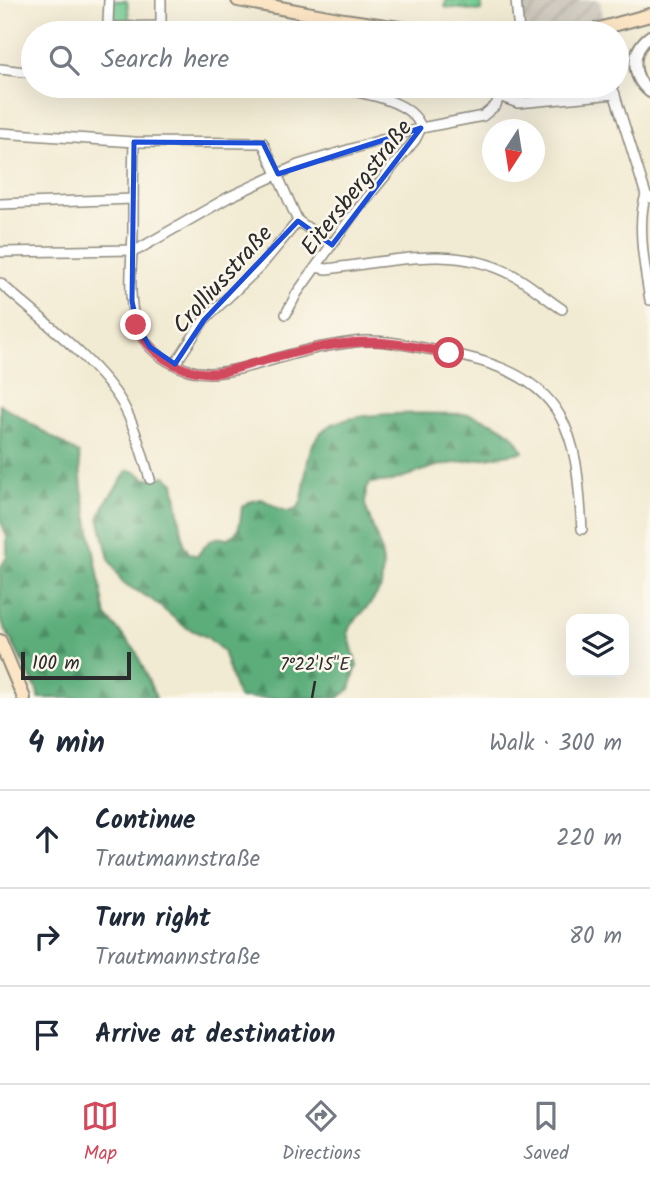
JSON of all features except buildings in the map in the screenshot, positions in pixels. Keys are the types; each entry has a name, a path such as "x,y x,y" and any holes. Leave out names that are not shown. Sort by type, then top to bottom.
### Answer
{"main road":[{"path":"237,0 298,6 374,21"},
{"path":"629,21 650,15"},
{"path":"0,641 24,698"}],"street":[{"path":"108,21 109,0"},
{"path":"161,0 161,21"},
{"path":"516,0 518,21"},
{"path":"650,36 640,46 635,64 639,80 650,92"},
{"path":"0,69 21,72"},
{"path":"0,252 132,251 142,248 211,206 278,174 321,157 421,128 420,122 410,112 380,98"},
{"name":"Eitersbergstraße","path":"286,314 367,196 415,140 421,128 483,116 492,109 498,98"},
{"path":"504,98 518,103 555,98"},
{"path":"617,98 648,196 642,212 650,300"},
{"path":"0,133 134,142 263,143 298,221 332,245"},
{"path":"134,142 132,301 136,325 150,347 175,365 197,372 217,372 318,348 366,341 404,344 492,364 540,390 566,425 574,459 582,530"},
{"path":"0,204 133,199"},
{"name":"Crolliusstraße","path":"175,365 204,320 260,267 298,221"},
{"path":"316,267 326,269 428,256 459,258 490,265 516,276 562,309"},
{"path":"0,283 81,357 116,394 129,417 149,479"}],"highlighted area":[{"path":"421,128 332,245 298,221 204,320 175,364 150,347 137,325 132,301 134,142 263,143 278,174"}],"shaded area":[{"path":"519,0 600,0 603,20 600,21 522,21"}],"green space":[{"path":"446,0 481,0 482,11 445,7"},
{"path":"113,1 127,1 130,21 113,21"},
{"path":"0,404 79,454 82,488 106,616 136,651 156,698 39,698 0,619 0,568 7,557 7,537 0,519"},
{"path":"383,414 469,414 508,431 523,452 437,466 392,481 370,483 366,489 365,505 380,547 383,563 381,588 350,626 348,633 357,666 350,689 338,698 238,698 223,651 207,637 185,627 151,599 123,583 109,559 99,517 128,470 137,472 145,479 166,476 174,483 184,545 189,553 197,556 213,539 226,539 235,534 239,527 242,507 249,502 261,499 286,511 298,508 313,444 322,432 335,423"}],"route":[{"path":"136,325 150,347 160,356 186,369 208,373 318,348 366,341 404,344 449,353"}]}
